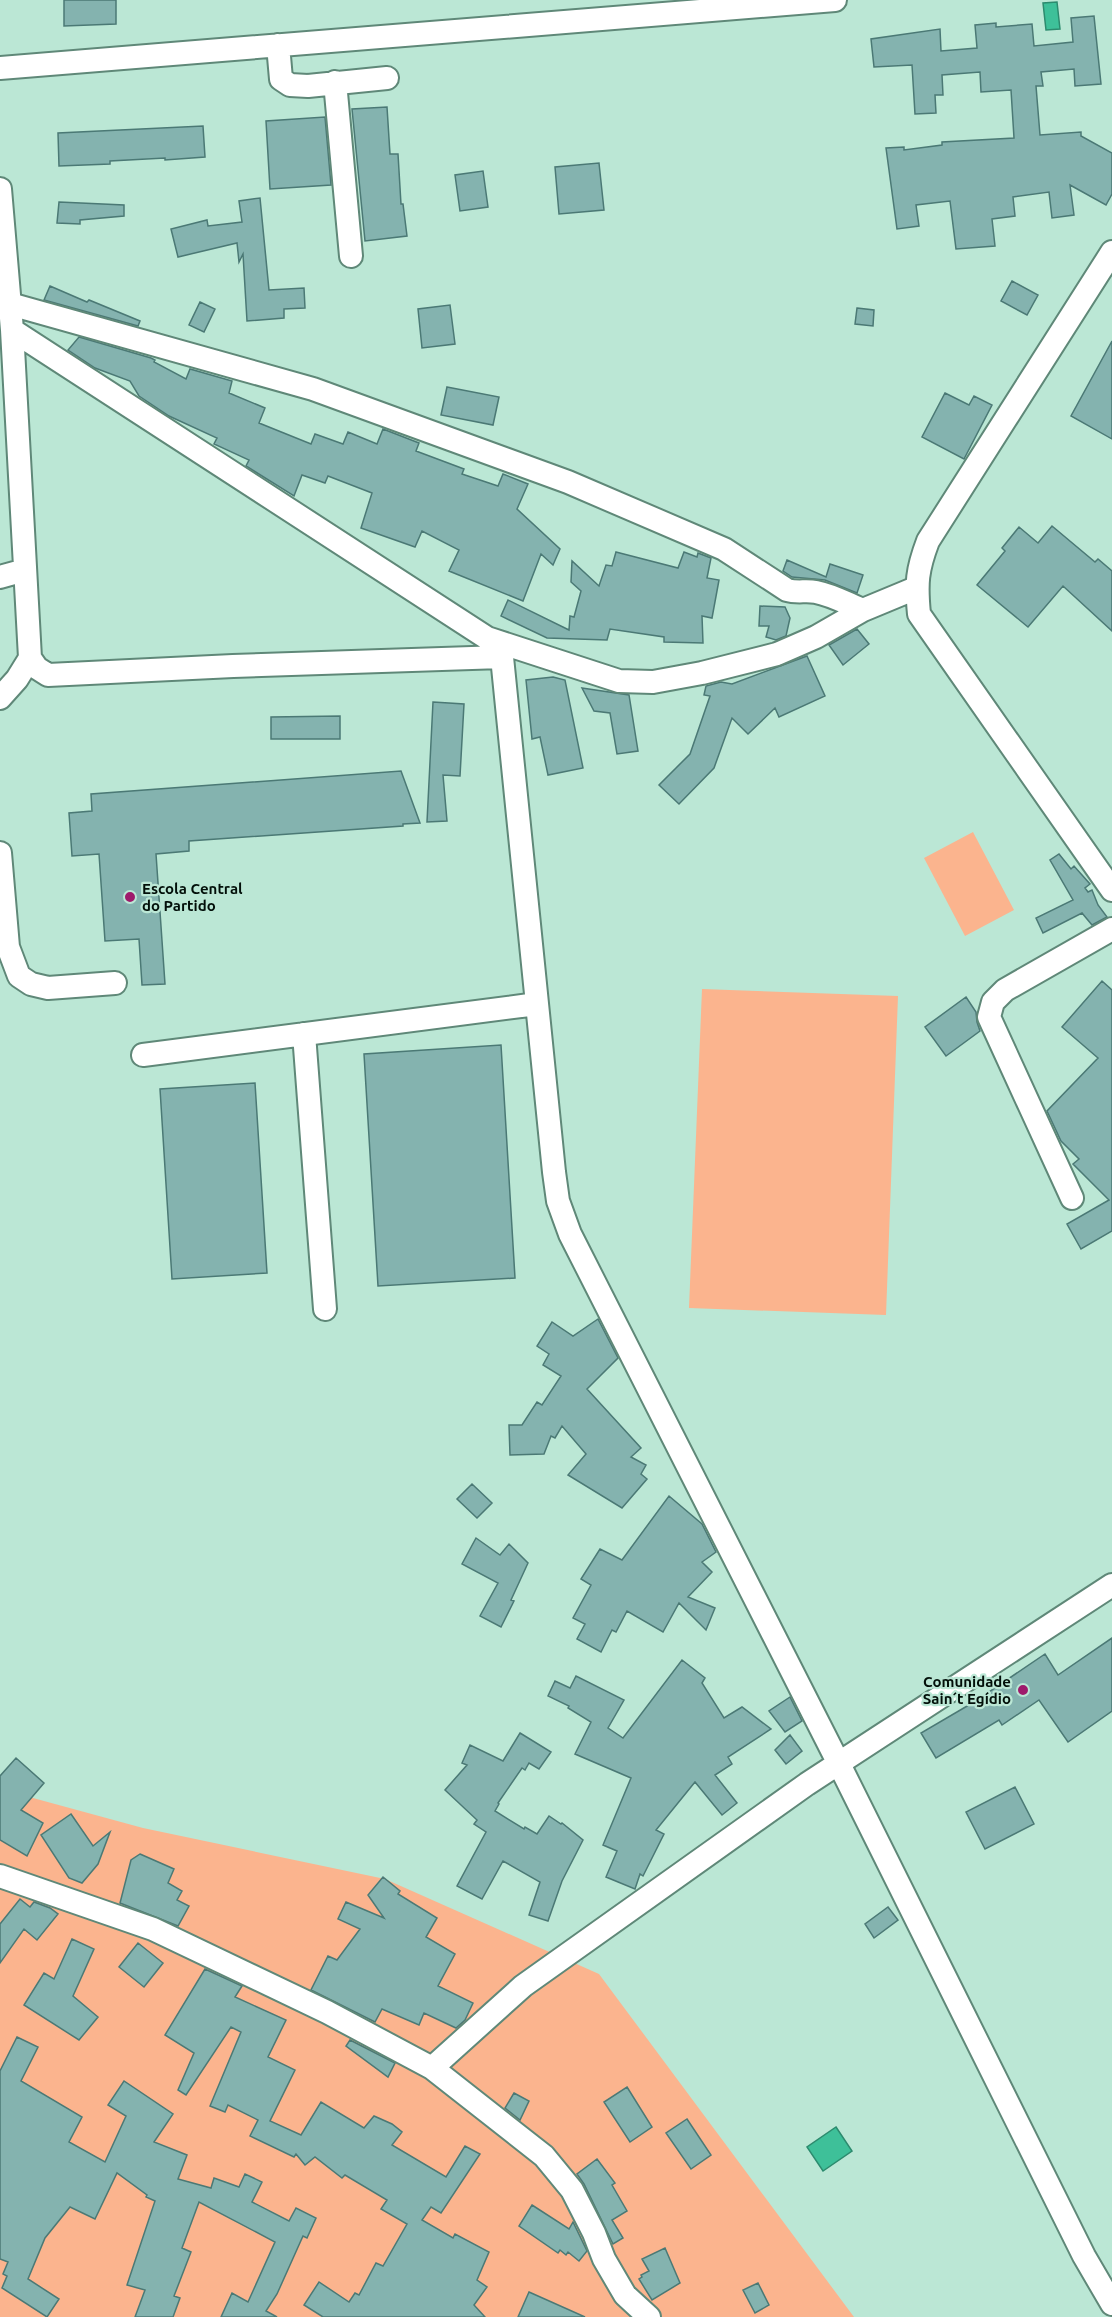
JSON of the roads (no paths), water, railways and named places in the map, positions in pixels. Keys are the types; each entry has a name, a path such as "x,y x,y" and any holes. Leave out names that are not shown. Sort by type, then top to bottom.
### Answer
{"street":[{"path":"0,68 835,0"},
{"path":"278,45 281,79 290,85 308,86 387,78"},
{"path":"335,82 351,256"},
{"path":"0,189 12,330 30,658 37,668 48,675 502,657"},
{"path":"1112,252 928,541 918,565 916,588 919,614 1112,890"},
{"path":"10,304 246,369 324,393 568,482 672,526 724,549 787,590 821,593 863,610"},
{"path":"12,330 486,638 619,681 653,682 702,673 777,654 816,637 863,610 916,588"},
{"path":"0,577 25,570"},
{"path":"486,638 502,657 558,1201 570,1234 1073,2236 1112,2304"},
{"path":"0,698 17,679 30,658"},
{"path":"0,853 4,950 19,976 31,984 48,988 115,983"},
{"path":"1072,1198 989,1017 993,1002 1005,990 1112,929"},
{"path":"143,1054 537,1004"},
{"path":"304,1034 325,1309"},
{"path":"432,2068 523,1986 788,1797 1112,1586"},
{"path":"0,1876 153,1929 327,2012 432,2068 544,2156 572,2190 594,2233 604,2259 625,2295 649,2317"}],"place":[{"name":"Escola Central do Partido","path":"130,897"},
{"name":"Comunidade Sain´t Egídio","path":"1023,1690"}]}
